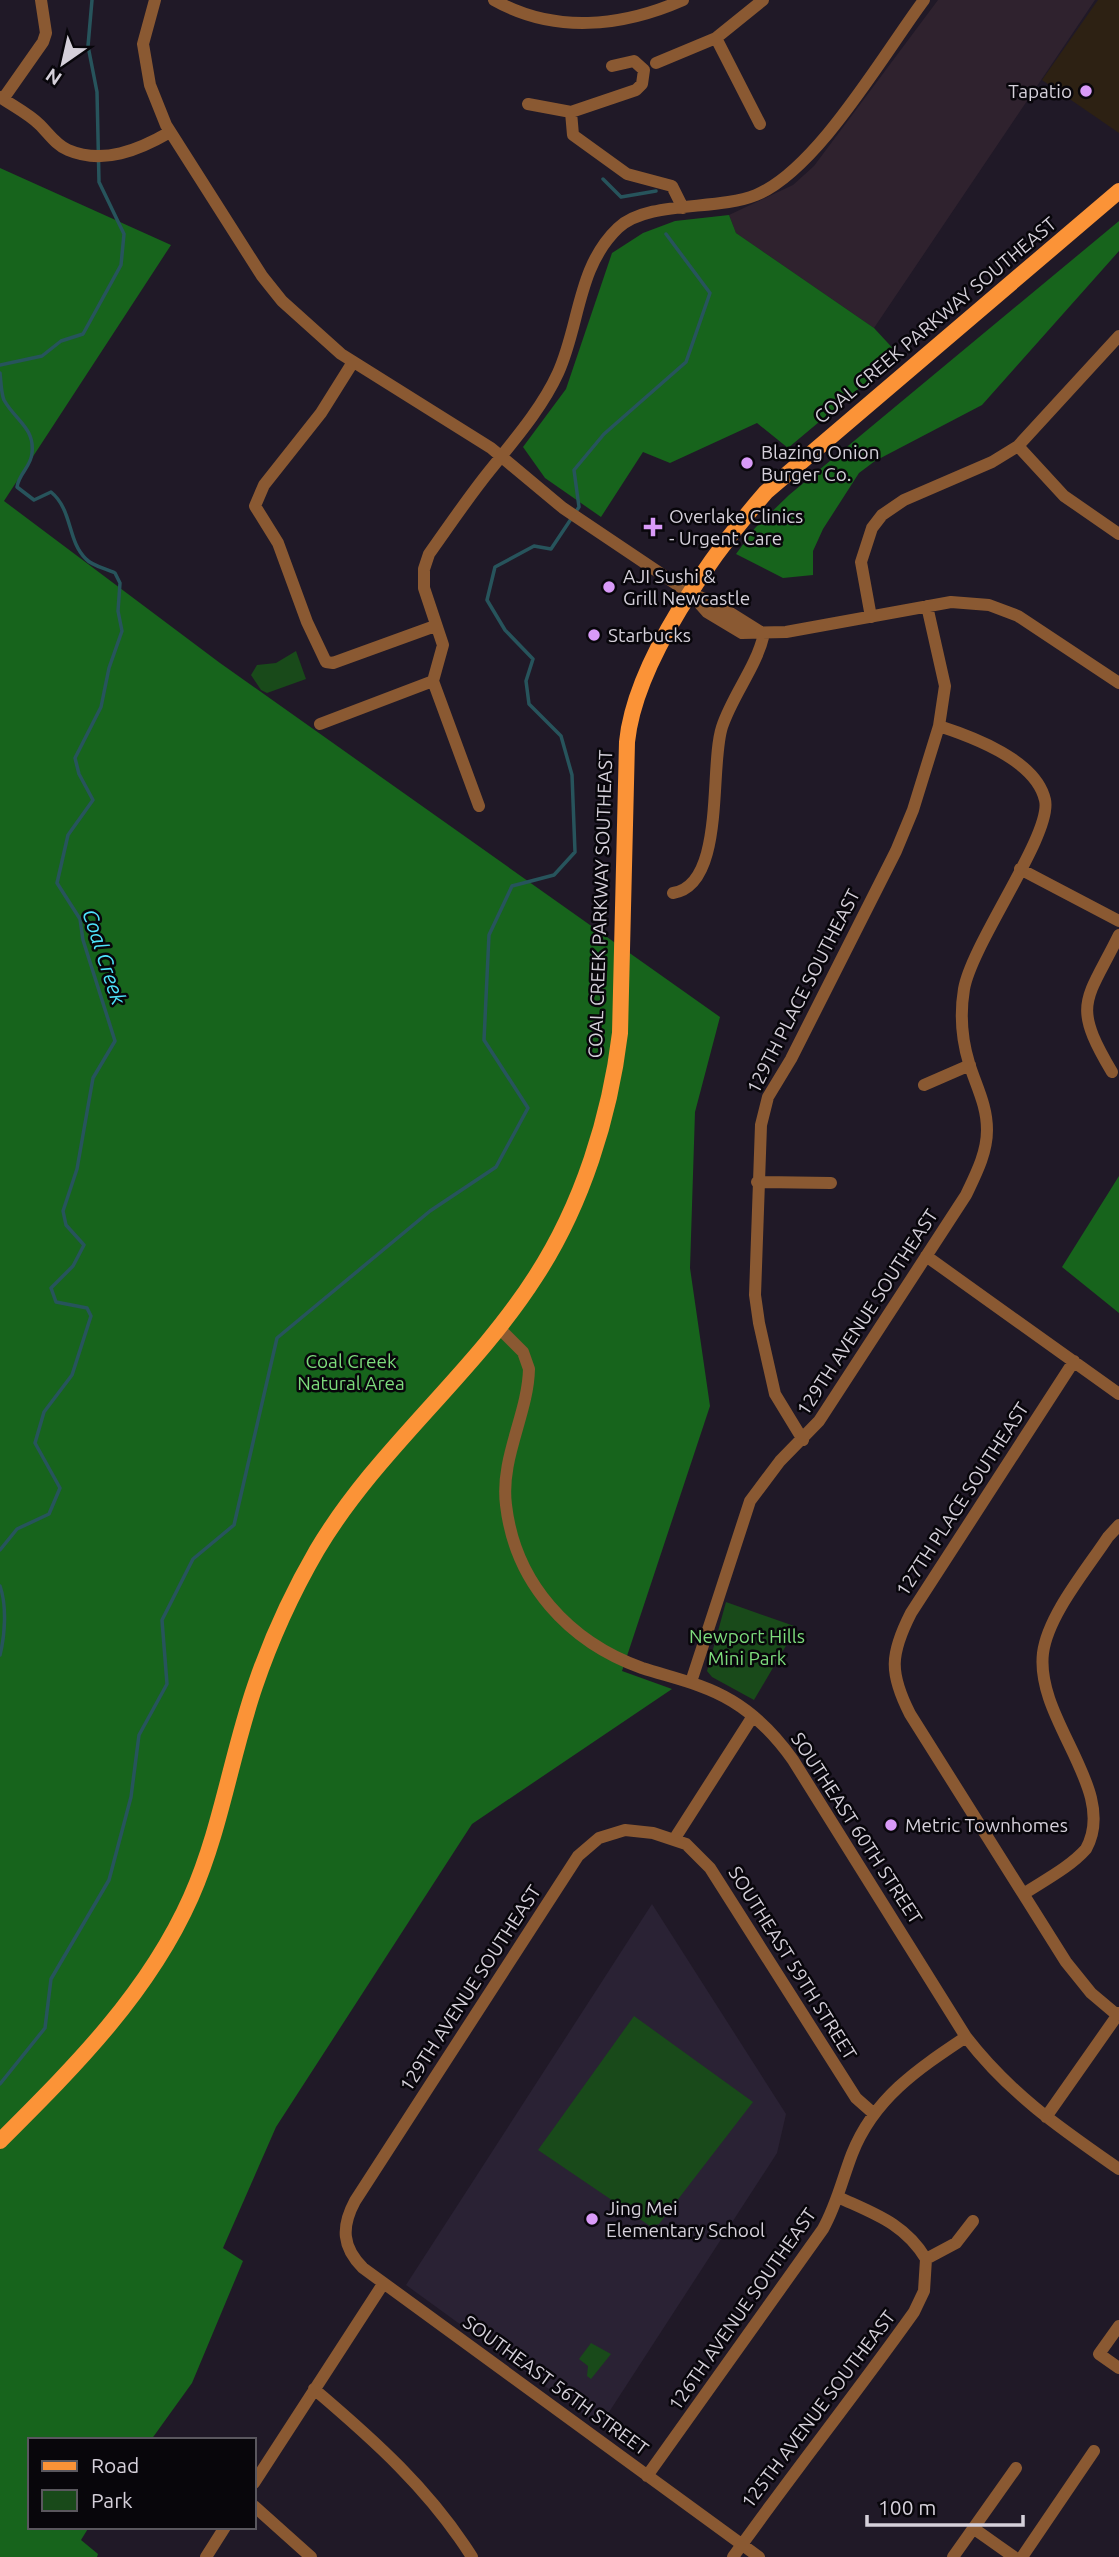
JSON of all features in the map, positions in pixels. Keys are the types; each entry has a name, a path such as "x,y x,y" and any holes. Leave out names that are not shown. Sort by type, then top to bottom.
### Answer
{"main road":[{"name":"COAL CREEK PARKWAY SOUTHEAST","path":"0,2141 96,2043 147,1975 191,1898 222,1810 255,1686 300,1580 324,1539 368,1478 498,1327 549,1254 583,1180 605,1113 620,1032 629,726 650,663 691,594 741,520 766,492 1119,191"}],"street":[{"path":"41,0 46,33 43,42 2,98 39,124 66,150 120,155 139,149 170,132"},
{"path":"155,0 143,44 150,85 170,132 275,293 307,327 353,362 501,456 563,508 710,607 742,633 764,634 968,601 1007,611 1119,683"},
{"path":"494,0 550,21 579,24 618,21 647,15 683,0"},
{"path":"656,63 716,38 763,0"},
{"path":"479,806 433,681 443,645 424,588 424,569 429,555 540,405 559,372 594,258 619,228 639,215 739,200 772,187 794,172 826,135 924,0"},
{"path":"716,38 760,124"},
{"path":"528,104 571,112 636,90 642,84 644,70 634,61 612,66"},
{"path":"571,112 573,135 627,174 672,186 683,208"},
{"path":"871,617 861,562 872,528 882,515 892,506 992,462 1018,446 1116,346"},
{"path":"353,362 321,413 264,485 255,506 278,543 311,634 326,662 333,663 435,626"},
{"path":"1018,446 1065,496 1119,534"},
{"name":"129TH PLACE SOUTHEAST","path":"803,1440 775,1394 755,1295 761,1125 768,1097 791,1059 904,835 939,726 944,672 928,606"},
{"path":"673,893 681,892 695,880 710,845 715,757 721,730 734,698 754,667 764,634"},
{"path":"320,724 433,681"},
{"name":"129TH AVENUE SOUTHEAST","path":"691,1682 750,1502 780,1461 819,1421 966,1195 986,1144 983,1097 970,1065 962,1024 964,988 974,959 1043,822 1046,802 1028,773 998,750 939,726"},
{"path":"1020,869 1119,921"},
{"path":"1112,1072 1094,1041 1086,1018 1087,1001 1119,935"},
{"path":"924,1084 970,1065"},
{"path":"758,1182 831,1183"},
{"path":"926,1256 1119,1394"},
{"name":"SOUTHEAST 60TH STREET","path":"498,1327 523,1352 529,1368 505,1486 509,1522 531,1583 552,1611 589,1642 624,1661 691,1682 732,1701 754,1716 793,1760 966,2037 1004,2082 1046,2118 1119,2169"},
{"name":"127TH PLACE SOUTHEAST","path":"1025,1893 910,1714 901,1697 893,1662 900,1636 911,1614 1074,1361"},
{"path":"1046,2118 1118,2014 1078,1979 1025,1893 1088,1848 1099,1817 1099,1786 1050,1700 1043,1667 1044,1651 1053,1623 1119,1525"},
{"path":"675,1838 754,1716"},
{"name":"129TH AVENUE SOUTHEAST","path":"344,2234 355,2201 578,1856 599,1838 625,1830 675,1838"},
{"name":"SOUTHEAST 59TH STREET","path":"675,1838 710,1868 856,2098 873,2113"},
{"name":"126TH AVENUE SOUTHEAST","path":"647,2476 823,2229 840,2198 852,2154 873,2113 905,2079 966,2037"},
{"path":"840,2198 896,2224 917,2245 926,2259 956,2243 973,2221"},
{"name":"SOUTHEAST 56TH STREET","path":"344,2234 345,2243 356,2260 383,2284 759,2557"},
{"name":"125TH AVENUE SOUTHEAST","path":"733,2557 796,2469 829,2431 914,2312 924,2291 926,2259"},
{"path":"256,2480 383,2284"},
{"path":"1119,2326 1099,2354 1119,2368"},
{"path":"314,2389 404,2469 447,2520 472,2557"},
{"path":"1021,2557 1094,2451"},
{"path":"953,2557 1016,2468"},
{"path":"256,2508 311,2557"},
{"path":"973,2528 1014,2557"},
{"path":"206,2557 225,2529"}],"shaded area":[{"path":"938,0 1095,0 874,328 736,233 729,215 793,185 814,166"},
{"path":"1098,0 1119,0 1119,133 1042,80"},
{"name":"Jing Mei Elementary School","path":"652,1904 786,2114 777,2153 600,2426 406,2285"}],"green space":[{"name":"Coal Creek Natural Area","path":"0,168 171,245 4,501 220,663 720,1017 695,1112 690,1268 710,1406 622,1671 672,1689 472,1824 276,2127 223,2248 243,2261 192,2383 152,2438 28,2438 28,2529 88,2529 81,2540 98,2554 97,2557 0,2557"},
{"path":"729,215 736,233 874,328 899,355 788,448 757,423 670,463 643,452 601,517 545,478 523,447 566,389 612,253 643,233 675,221"},
{"path":"1119,221 1119,251 982,405 875,461 859,473 823,529 813,551 813,575 783,578 736,554 755,528 789,495"},
{"path":"296,651 306,679 267,693 261,690 251,675 257,665 276,663"},
{"path":"1119,1176 1119,1313 1062,1267"},
{"name":"Newport Hills Mini Park","path":"726,1602 797,1627 754,1700 712,1677 707,1671"},
{"path":"634,2016 753,2102 659,2224 650,2226 538,2150"},
{"path":"591,2343 611,2354 591,2379 587,2376 588,2366 579,2359"}],"waterway":[{"path":"0,365 42,356 61,341 83,334 121,265 124,234 99,182 97,92 88,46 92,0"},
{"path":"603,179 621,197 656,191"},
{"path":"0,2084 45,2028 51,1979 109,1880 131,1797 139,1735 167,1684 162,1620 193,1559 234,1525 277,1338 430,1211 496,1167 528,1108 484,1040 489,935 512,886 554,875 575,852 572,775 561,736 529,704 526,681 533,659 505,630 487,600 495,567 534,546 551,549 579,507 574,470 604,434 686,362 710,293 666,234"},
{"name":"Coal Creek","path":"0,373 4,400 27,431 32,444 31,458 17,487 34,500 51,492 67,516 80,552 92,564 115,573 120,583 118,611 122,631 109,668 101,707 75,758 79,774 93,800 68,835 57,883 80,919 83,940 115,1041 93,1078 77,1169 63,1211 66,1225 84,1245 73,1266 51,1288 56,1302 87,1308 91,1316 72,1375 44,1412 35,1443 60,1488 49,1514 17,1529 0,1550"},
{"name":"Coal Creek","path":"0,1586 4,1602 0,1655"}],"place":[{"name":"Tapatio","path":"1086,91"},
{"name":"Blazing Onion Burger Co.","path":"747,463"},
{"name":"Overlake Clinics - Urgent Care","path":"653,527"},
{"name":"AJI Sushi & Grill Newcastle","path":"609,587"},
{"name":"Starbucks","path":"594,635"},
{"name":"Metric Townhomes","path":"891,1825"},
{"name":"Jing Mei Elementary School","path":"592,2219"}]}
